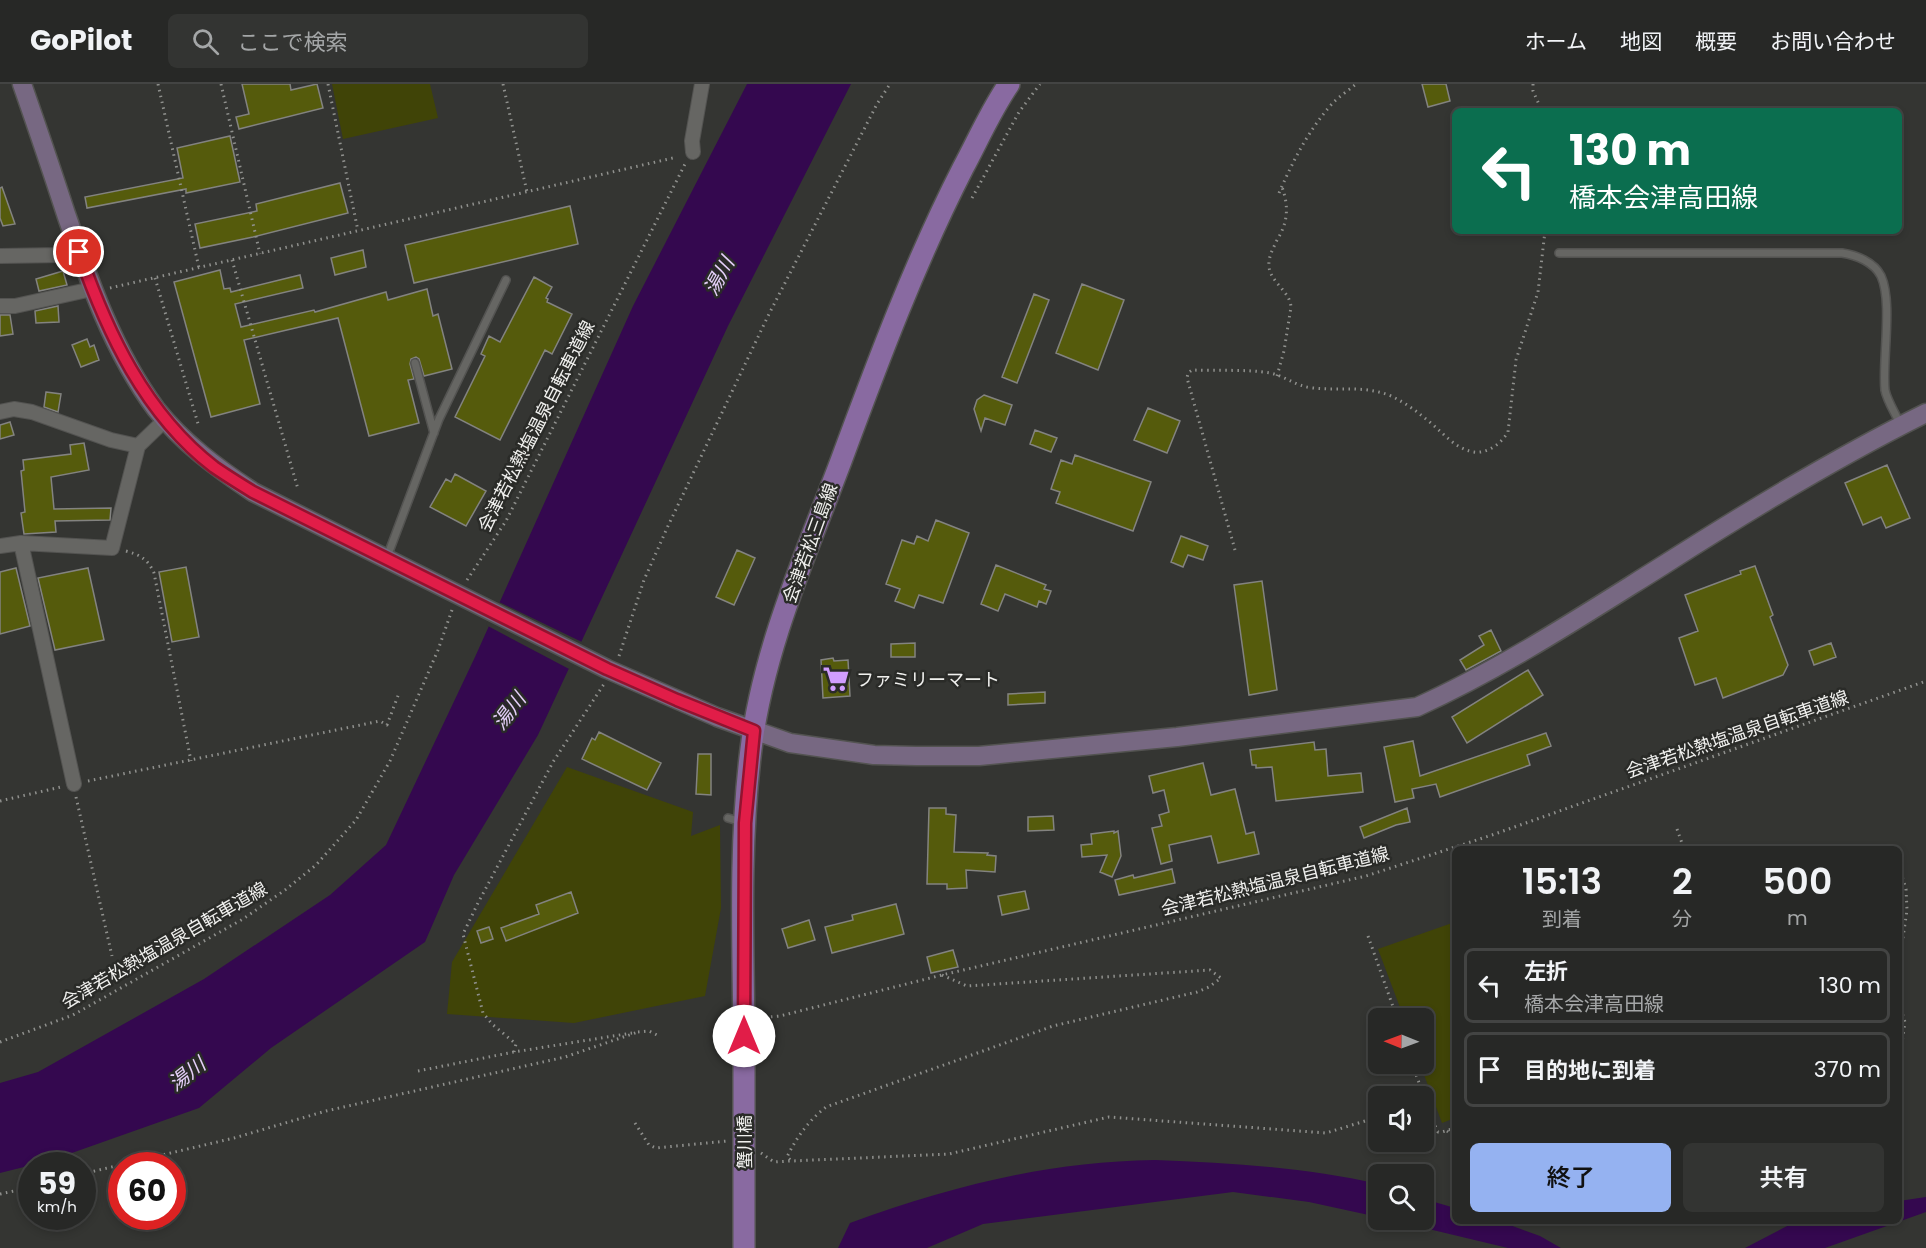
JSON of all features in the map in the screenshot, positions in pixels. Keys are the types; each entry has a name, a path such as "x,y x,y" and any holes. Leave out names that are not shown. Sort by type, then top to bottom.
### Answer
{"main road":[{"name":"会津若松三島線","path":"749,1027 736,820 765,678 781,623 887,335 944,205 1009,84"},
{"name":"蟹川橋","path":"744,1248 749,1027"}],"street":[{"path":"22,84 93,290 122,352 136,379 166,419 181,437 214,466 253,492 610,670 677,700 790,743 844,751 916,756 978,756 1177,738 1417,707 1452,691 1578,619 1780,492 1926,413"},
{"path":"693,152 692,141 702,84"},
{"path":"0,256 62,255 79,252"},
{"path":"0,306 15,306 93,290"},
{"path":"0,412 14,409 32,412 111,440 138,446"},
{"path":"0,546 21,543 112,548 138,446 166,419"},
{"path":"21,543 74,784"}],"lane":[{"path":"1558,253 1842,253 1862,259 1873,266 1881,276 1886,303 1885,393 1901,426"},
{"path":"386,560 434,433 506,280"},
{"path":"415,363 434,433"}],"path":[{"path":"158,84 199,268"},
{"path":"221,84 260,254"},
{"path":"328,84 358,231"},
{"path":"503,84 527,192"},
{"path":"514,1052 516,1044 492,1024 483,1013 463,934 553,762 610,670 644,580 692,475 768,316 890,84"},
{"path":"972,198 1019,112 1040,84"},
{"path":"1279,193 1309,134 1332,103 1356,84"},
{"path":"1533,84 1533,91 1541,108"},
{"name":"会津若松熱塩温泉自転車道線","path":"0,1042 73,1015 243,919 316,865 356,820 390,761 461,596 506,521 673,186 693,152"},
{"path":"93,290 199,268 673,158"},
{"path":"1277,376 1284,351 1291,307 1291,301 1272,277 1269,266 1270,254 1286,219 1288,202 1282,187"},
{"path":"1235,550 1187,378 1188,373 1192,370 1272,373 1299,386 1362,388 1378,391 1411,407 1457,446 1478,452 1497,445 1508,432 1516,360 1538,292 1545,234"},
{"path":"232,260 298,489"},
{"path":"155,278 199,427"},
{"path":"112,548 140,554 150,564 191,761"},
{"name":"会津若松熱塩温泉自転車道線","path":"1458,846 1926,681"},
{"path":"0,801 380,721 387,724 399,693"},
{"path":"74,784 112,956"},
{"path":"1677,829 1683,846"},
{"name":"会津若松熱塩温泉自転車道線","path":"749,1027 780,1016 942,975 1366,876 1452,848"},
{"path":"1902,875 1906,888 1907,910 1902,944"},
{"path":"1368,936 1393,1008"},
{"path":"792,1161 787,1156 795,1141 826,1107 1053,1026 1197,992 1221,978 1210,970 967,986 942,975"},
{"path":"1902,1012 1905,1022 1902,1042"},
{"path":"418,1071 514,1052 638,1032 649,1031 657,1035"},
{"path":"96,1171 234,1138 326,1111 565,1057 638,1032"},
{"path":"757,1148 762,1155 774,1162 949,1154 1109,1117 1326,1133 1368,1120"},
{"path":"635,1123 649,1145 656,1148 733,1141"},
{"path":"1434,1123 1438,1132 1452,1129"},
{"path":"1447,1131 1452,1135"},
{"path":"0,1194 18,1190"}],"shaded area":[{"path":"332,84 430,84 438,118 343,139"},
{"path":"567,767 693,812 691,836 720,825 721,908 705,996 574,1023 447,1014 452,962"},
{"path":"1452,923 1452,1119 1442,1123 1434,1102 1434,1086 1428,1086 1424,1074 1434,1074 1434,1008 1400,1008 1378,949"}],"water":[{"name":"湯川","path":"747,84 851,84 728,326 538,735 454,875 425,942 271,1048 199,1108 75,1152 18,1152 18,1168 0,1173 0,1083 38,1072 204,979 330,895 386,845 475,657 633,306"},
{"path":"1155,1160 1239,1164 1351,1178 1368,1182 1368,1215 1309,1202 1233,1192 983,1224 927,1248 838,1248 850,1223 926,1198 1000,1178 1075,1165"},
{"path":"1926,1197 1926,1212 1902,1221 1902,1201"},
{"path":"1434,1202 1452,1207 1452,1224 1507,1224 1540,1236 1561,1248 1508,1248 1433,1230"},
{"path":"1791,1224 1892,1224 1825,1248 1745,1248"}],"pier":[{"path":"497,601 584,643 571,670 486,625"}],"building":[{"path":"242,84 290,84 291,90 317,84 323,108 239,129 236,117 249,114"},
{"path":"1422,84 1446,84 1450,101 1428,107"},
{"path":"230,136 240,182 186,193 186,189 87,208 85,197 183,178 177,148"},
{"path":"340,183 348,213 200,248 195,224 257,211 256,204"},
{"path":"2,187 15,224 3,226 0,218 0,188"},
{"path":"570,206 578,244 414,283 405,245"},
{"path":"363,250 366,267 335,275 331,258"},
{"path":"220,270 224,289 230,288 231,292 300,275 303,288 235,304 241,327 314,310 315,312 386,292 388,300 427,289 433,316 438,314 452,369 424,376 419,359 416,357 411,359 414,379 408,380 419,423 369,436 338,318 244,340 260,404 211,417 174,282"},
{"path":"63,271 67,285 39,291 36,279"},
{"path":"534,277 552,287 546,298 547,302 572,314 552,354 545,350 500,440 455,417 485,356 481,354 489,336 500,342"},
{"path":"1082,284 1124,300 1098,370 1056,353"},
{"path":"1034,294 1049,300 1017,383 1002,377"},
{"path":"58,306 59,322 36,323 35,311"},
{"path":"0,315 10,315 13,334 0,336"},
{"path":"87,339 90,347 94,345 99,360 81,367 72,345"},
{"path":"46,392 61,394 58,412 44,407"},
{"path":"984,395 1012,405 1005,425 985,418 981,431 974,409 977,400"},
{"path":"1148,408 1180,421 1167,453 1134,440"},
{"path":"10,422 14,435 0,439 0,425"},
{"path":"1035,430 1057,438 1051,452 1030,444"},
{"path":"84,443 89,470 51,477 54,509 111,508 110,520 55,521 56,532 24,534 21,513 25,512 21,471 24,470 23,460 71,454 70,445"},
{"path":"1075,455 1151,482 1133,531 1056,503 1060,492 1051,489 1061,460 1072,464"},
{"path":"1887,465 1910,518 1886,528 1881,517 1863,525 1845,483"},
{"path":"455,474 486,491 466,526 430,507 446,479 451,482"},
{"path":"936,520 969,533 943,603 919,595 914,608 895,601 900,589 886,584 902,540 914,544 917,536 928,541"},
{"path":"1181,536 1208,546 1203,560 1188,555 1183,567 1171,562"},
{"path":"737,550 755,558 734,605 716,597"},
{"path":"996,565 1046,585 1044,589 1051,591 1046,604 1039,601 1037,607 1005,594 998,611 981,604"},
{"path":"1755,566 1773,615 1770,617 1788,665 1783,675 1723,698 1716,678 1695,685 1679,638 1698,631 1685,595 1741,574 1740,571"},
{"path":"186,567 199,637 172,642 159,572"},
{"path":"16,568 30,626 0,634 0,572"},
{"path":"88,568 104,640 55,650 38,578"},
{"path":"1262,581 1277,690 1249,695 1234,585"},
{"path":"1491,630 1501,651 1466,670 1460,660 1484,645 1479,636"},
{"path":"915,643 915,657 891,657 891,644"},
{"path":"1831,643 1836,657 1814,665 1809,651"},
{"name":"ファミリーマート","path":"833,658 834,661 848,660 850,696 823,698 821,660"},
{"path":"1528,670 1543,695 1467,743 1452,717"},
{"path":"1045,692 1045,703 1008,705 1008,694"},
{"path":"599,732 661,763 647,790 582,759 592,738 595,740"},
{"path":"1546,733 1551,746 1527,755 1530,765 1440,797 1436,784 1412,789 1414,798 1395,802 1384,747 1413,741 1420,776"},
{"path":"1314,742 1315,750 1326,749 1328,776 1361,773 1363,792 1276,801 1272,767 1256,768 1256,765 1252,765 1250,750"},
{"path":"698,754 711,754 711,795 696,794"},
{"path":"1203,763 1211,795 1235,789 1246,834 1254,832 1259,854 1218,863 1211,836 1169,845 1172,861 1161,864 1152,828 1162,826 1159,815 1169,812 1164,790 1153,793 1149,776"},
{"path":"929,808 946,808 946,814 956,815 954,852 988,853 987,855 996,856 995,872 966,870 967,888 947,889 947,884 927,884"},
{"path":"1407,808 1410,822 1364,838 1360,827"},
{"path":"1053,816 1054,830 1028,831 1028,817"},
{"path":"1114,831 1114,833 1118,831 1121,856 1112,877 1100,872 1107,855 1082,857 1081,845 1092,844 1091,834"},
{"path":"1172,869 1175,883 1119,895 1115,880"},
{"path":"1025,891 1029,909 1002,915 998,896"},
{"path":"571,892 578,913 506,941 501,928 539,914 536,905"},
{"path":"896,904 904,934 832,953 825,927 853,920 852,915"},
{"path":"809,920 815,940 788,948 782,929"},
{"path":"489,927 493,939 481,943 477,931"},
{"path":"953,950 958,967 931,973 927,957"}],"place":[{"name":"ファミリーマート","path":"836,679"}],"route":[{"path":"79,252 105,319 141,387 157,410 181,437 214,466 253,492 607,669 754,731 746,793 745,823 744,1036"}]}
